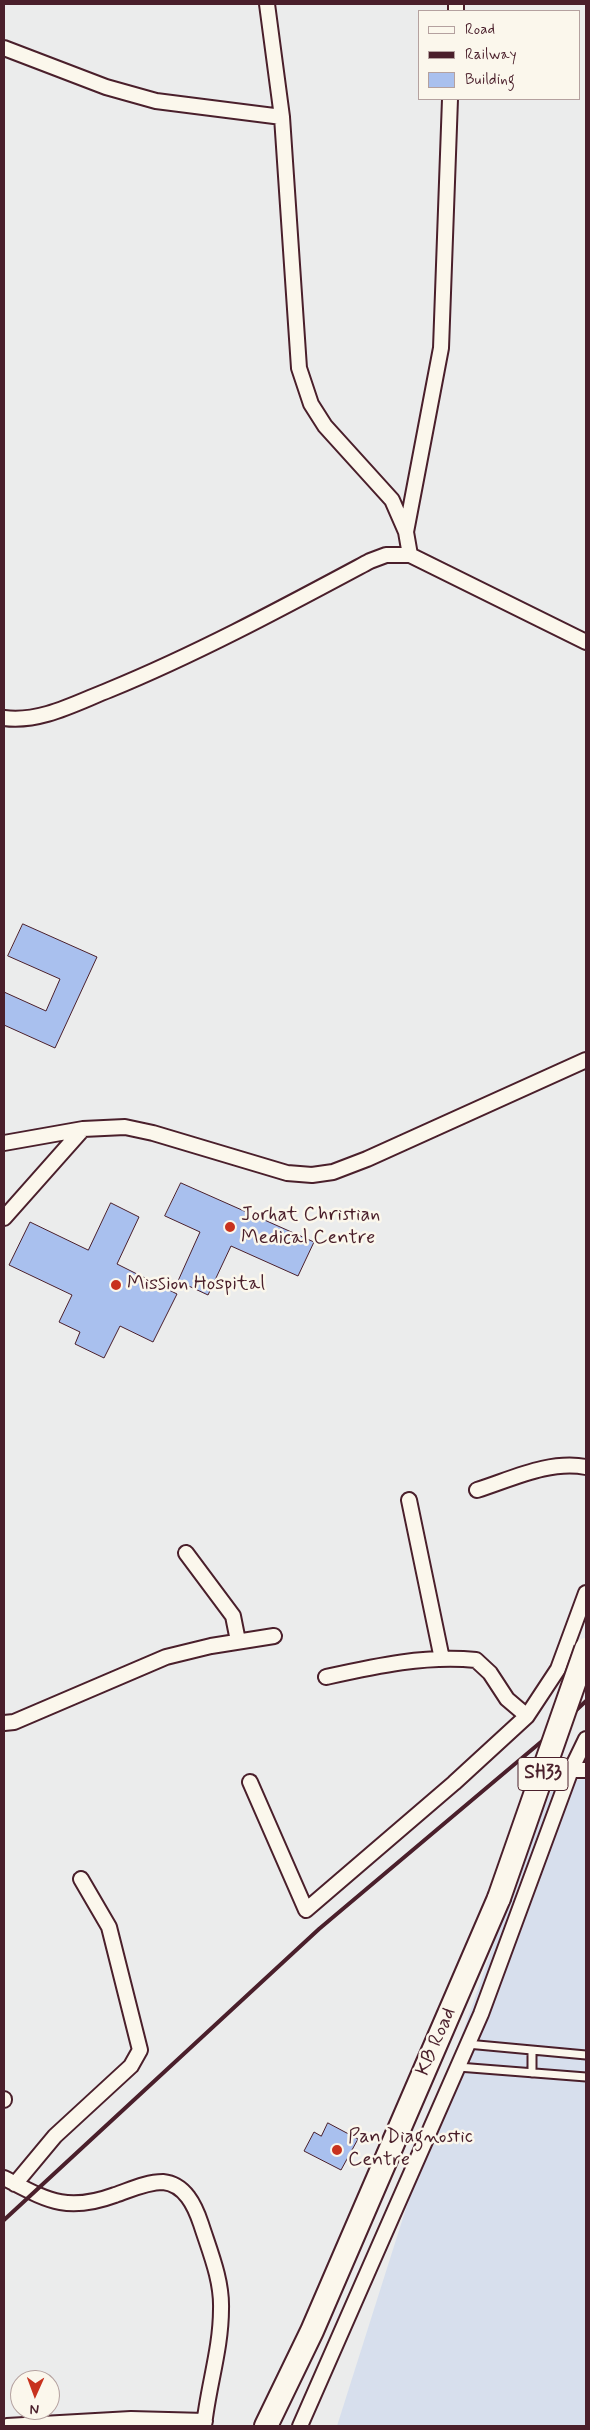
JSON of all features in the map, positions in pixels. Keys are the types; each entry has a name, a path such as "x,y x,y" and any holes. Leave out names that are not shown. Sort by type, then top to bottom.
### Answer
{"main road":[{"name":"KB Road","path":"267,2423 312,2331 499,1898 586,1648"}],"street":[{"path":"267,4 282,118 296,336 304,387 311,404 325,426 392,500 406,532 410,555"},
{"path":"4,48 106,87 156,101 282,118"},
{"path":"406,532 441,348 450,100"},
{"path":"4,718 38,716 62,709 197,652 370,561 386,555 410,555 586,642"},
{"path":"4,1143 83,1129 125,1127 153,1133 287,1173 312,1175 333,1172 367,1159 586,1060"},
{"path":"4,1218 83,1129"},
{"path":"477,1490 545,1468 572,1465 586,1467"},
{"path":"408,1500 442,1659"},
{"path":"186,1553 233,1616 238,1641"},
{"path":"250,1782 306,1910 454,1783 527,1716 558,1669 586,1593"},
{"path":"4,1723 14,1722 166,1657 238,1641 274,1636"},
{"path":"326,1677 395,1663 442,1659 476,1660 483,1664 508,1699 527,1716"},
{"path":"300,2426 481,2014 571,1770 586,1739"},
{"path":"571,1770 586,1770"},
{"path":"7,2426 130,2419 204,2424 219,2335 220,2293 215,2266 196,2210 186,2193 164,2182 146,2184 100,2201 74,2205 58,2203 9,2181 131,2066 140,2050 109,1927 81,1879"}],"lane":[{"path":"468,2044 586,2055"},
{"path":"532,2050 532,2073"},
{"path":"458,2067 586,2077"}],"shaded area":[{"path":"586,1779 586,2426 337,2426 453,2060 532,1836 555,1782"}],"building":[{"path":"23,924 97,957 55,1048 4,1025 4,992 46,1011 60,979 8,956"},
{"path":"181,1183 314,1242 298,1276 231,1246 208,1295 178,1281 200,1232 165,1216"},
{"path":"111,1203 139,1217 117,1264 177,1294 153,1342 120,1326 104,1358 75,1344 80,1332 59,1322 72,1295 9,1265 30,1222 88,1250"},
{"path":"328,2123 358,2139 341,2170 304,2151 314,2132 321,2136"}],"railway":[{"path":"4,2220 319,1929 554,1731 586,1701"}],"place":[{"name":"Jorhat Christian Medical Centre","path":"230,1227"},
{"name":"Mission Hospital","path":"116,1285"},
{"name":"Pan Diagnostic Centre","path":"337,2150"}]}
